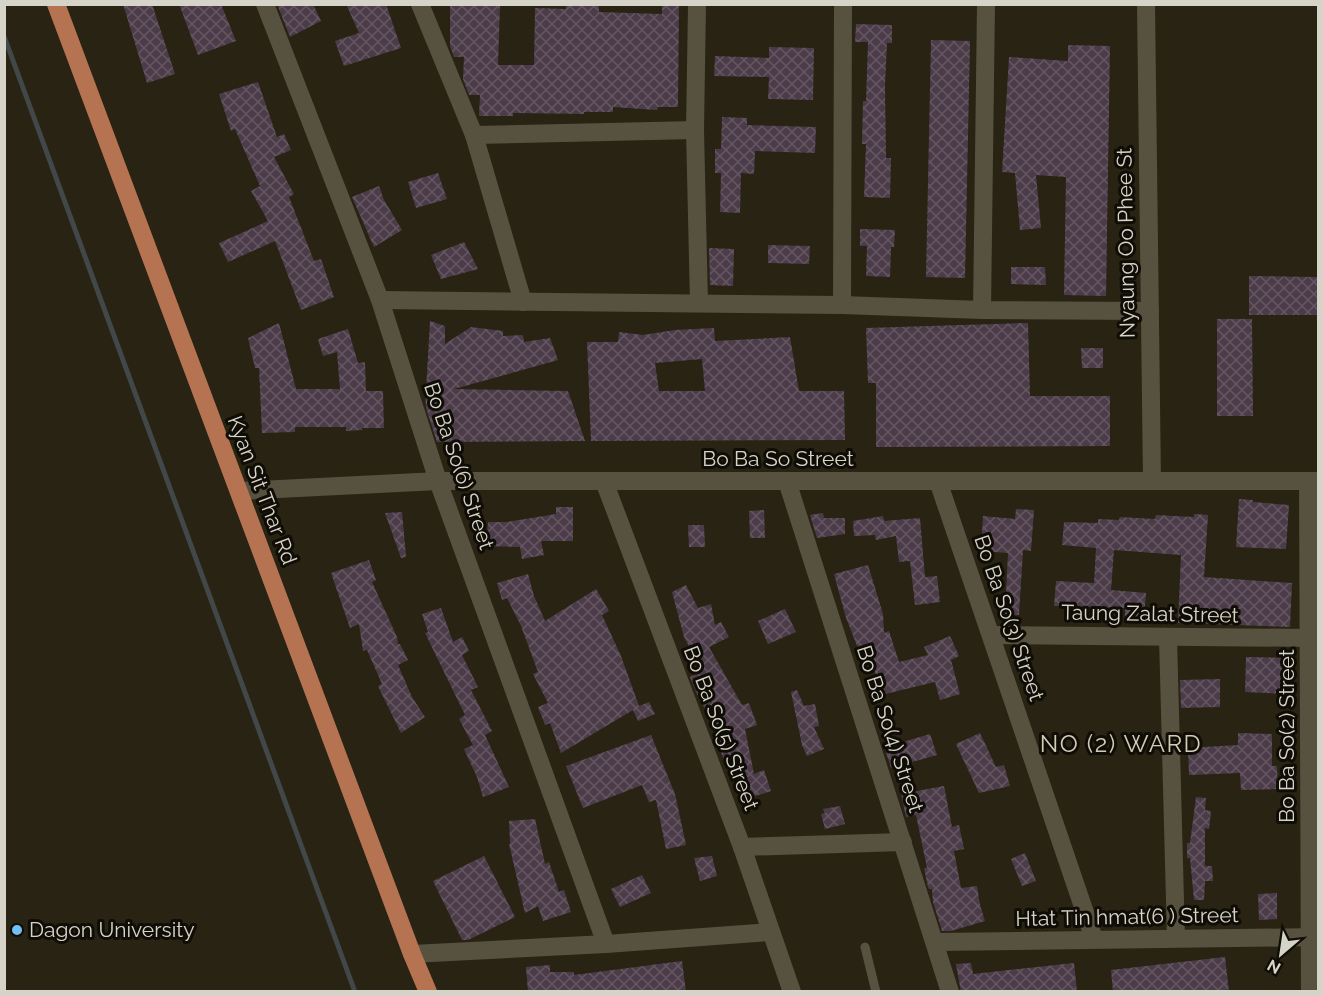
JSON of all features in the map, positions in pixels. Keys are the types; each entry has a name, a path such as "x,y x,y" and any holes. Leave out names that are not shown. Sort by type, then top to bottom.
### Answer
{"main road":[{"name":"Kyan Sit Thar Rd","path":"56,4 428,992"}],"street":[{"name":"Bo Ba So(6) Street","path":"265,4 380,300 438,481 606,944"},
{"path":"420,4 474,135 523,302"},
{"path":"697,4 695,130 699,303"},
{"path":"842,305 843,4"},
{"path":"982,310 986,4"},
{"name":"Nyaung Oo Phee St","path":"1146,4 1152,481"},
{"path":"474,135 695,130"},
{"path":"380,300 1150,311"},
{"name":"Bo Ba So Street","path":"238,491 438,481 1313,481"},
{"name":"Bo Ba So(5) Street","path":"604,481 742,847 792,992"},
{"name":"Bo Ba So(4) Street","path":"787,481 936,942 950,992"},
{"name":"Bo Ba So(3) Street","path":"938,481 1094,939"},
{"name":"Bo Ba So(2) Street","path":"1310,992 1314,937 1310,638 1313,481"},
{"name":"Taung Zalat Street","path":"991,635 1310,638"},
{"path":"1168,637 1176,938"},
{"path":"742,847 903,842"},
{"path":"412,954 606,944 770,932"},
{"name":"Htat Tin hmat(6 ) Street","path":"936,942 1314,937"}],"lane":[{"path":"865,947 876,992"}],"building":[{"path":"123,4 152,4 175,74 147,83"},
{"path":"179,4 221,4 236,41 198,55"},
{"path":"277,4 313,4 321,21 290,37"},
{"path":"346,4 386,4 401,48 344,66 335,41 359,33"},
{"path":"450,4 500,4 498,65 534,65 535,8 566,9 566,4 599,4 599,12 662,14 662,5 679,5 678,107 658,107 657,110 613,107 613,112 584,112 584,114 513,113 513,116 479,116 480,95 469,95 463,79 464,57 454,57 450,46"},
{"path":"856,24 892,25 892,43 887,43 885,85 886,158 891,158 890,198 864,197 866,144 862,144 863,101 866,101 868,42 855,42"},
{"path":"931,40 970,41 965,278 926,277"},
{"path":"1068,45 1110,46 1106,296 1064,295 1066,177 1036,175 1041,228 1020,230 1015,173 1002,172 1009,57 1068,61"},
{"path":"769,47 814,48 813,100 768,99 769,77 714,76 715,56 769,58"},
{"path":"258,82 277,137 284,134 291,150 274,157 294,194 289,197 314,261 321,259 334,297 301,310 275,241 228,262 219,243 268,221 251,191 260,186 235,129 231,131 219,94"},
{"path":"722,117 747,118 747,125 816,127 815,153 755,151 754,174 741,173 740,213 720,212 721,173 715,173 715,149 721,149"},
{"path":"438,173 447,199 416,208 408,182"},
{"path":"379,186 384,200 402,230 374,247 352,197"},
{"path":"860,229 895,230 894,247 891,247 890,277 866,276 867,246 860,246"},
{"path":"464,242 478,269 441,279 431,255"},
{"path":"768,245 810,246 809,264 768,263"},
{"path":"709,248 734,249 733,286 710,285"},
{"path":"1011,267 1045,267 1046,285 1011,284"},
{"path":"1249,276 1318,277 1318,315 1249,315"},
{"path":"1217,319 1252,319 1253,416 1217,416"},
{"path":"430,321 445,326 445,344 471,327 503,331 503,336 523,335 524,342 550,338 558,360 454,389 568,391 585,441 437,442 426,408 425,390"},
{"path":"279,323 296,389 340,389 337,352 323,356 318,339 348,329 358,363 365,362 366,391 383,391 384,428 346,431 346,427 295,427 295,432 262,433 259,368 255,368 248,338"},
{"path":"1028,323 1030,396 1110,396 1110,446 876,447 876,383 868,383 866,328"},
{"path":"714,328 715,341 790,337 799,391 844,391 845,440 591,441 587,342 618,342 619,332 643,335 675,330","holes":["702,359 705,391 659,391 655,363"]},
{"path":"1081,348 1103,348 1103,368 1082,368"},
{"path":"1239,499 1289,505 1286,549 1236,547"},
{"path":"556,507 573,507 573,541 541,541 544,555 522,559 520,547 486,546 488,522 507,522 556,514"},
{"path":"1016,509 1034,510 1031,551 1023,550 1019,615 1005,614 1008,553 981,551 983,516 1015,519"},
{"path":"764,510 765,538 750,538 749,511"},
{"path":"402,512 406,557 401,558 385,513"},
{"path":"823,513 824,518 845,518 845,534 817,538 810,515"},
{"path":"1194,514 1208,515 1204,577 1292,583 1290,627 1178,623 1181,555 1114,550 1111,590 1146,593 1144,617 1125,616 1125,608 1054,606 1056,581 1094,583 1096,548 1062,545 1064,522 1098,523 1098,519 1119,520 1120,517 1155,519 1156,515 1194,517"},
{"path":"883,516 884,521 920,518 925,577 937,576 940,602 915,605 910,561 899,562 896,536 876,540 875,535 854,536 853,521"},
{"path":"688,525 704,525 705,547 689,547"},
{"path":"369,560 376,580 372,582 398,644 408,660 398,665 412,697 425,717 401,733 378,686 382,684 367,650 363,651 359,624 350,628 331,573"},
{"path":"868,565 883,614 884,633 889,631 899,662 928,655 924,647 950,636 959,656 951,660 960,694 940,700 935,682 881,695 871,656 862,658 846,618 834,574"},
{"path":"528,574 534,596 545,621 596,589 609,611 602,615 621,656 639,706 649,702 655,714 638,721 633,710 561,753 550,723 545,725 538,707 548,703 533,674 538,672 521,626 507,598 502,600 497,583"},
{"path":"686,585 698,608 711,604 715,625 721,622 729,637 709,647 742,705 749,703 757,725 745,729 754,774 764,770 771,791 743,800 729,757 723,758 709,717 690,677 702,671 684,637 672,592"},
{"path":"441,608 453,642 462,637 469,651 462,655 478,687 471,690 492,731 485,735 509,787 483,797 464,749 473,745 459,719 465,715 425,633 428,632 422,614"},
{"path":"785,609 796,632 768,644 758,621"},
{"path":"1246,657 1288,658 1287,694 1245,692"},
{"path":"1220,679 1220,707 1181,708 1180,680"},
{"path":"797,690 804,706 815,704 819,726 814,727 824,749 807,756 802,745 791,692"},
{"path":"980,733 996,767 1004,765 1010,786 979,793 956,744"},
{"path":"1238,733 1272,734 1272,766 1277,766 1278,789 1241,790 1240,773 1189,775 1188,748 1238,745"},
{"path":"930,734 937,755 891,768 885,749"},
{"path":"651,735 675,794 686,845 666,849 656,800 649,802 642,785 583,808 566,766"},
{"path":"944,786 952,827 959,825 964,849 954,851 961,888 977,886 985,921 951,931 942,931 933,902 932,889 928,887 924,868 927,868 916,815 906,817 901,794"},
{"path":"1196,797 1206,798 1205,810 1211,811 1209,829 1205,828 1205,866 1212,866 1213,881 1205,881 1204,900 1194,900 1190,858 1187,858 1187,843 1190,843"},
{"path":"840,806 845,824 825,829 821,814 825,813 823,809"},
{"path":"535,819 545,864 549,862 559,892 564,890 571,912 543,921 538,906 525,913 509,844 509,821"},
{"path":"1025,853 1036,881 1022,886 1011,859"},
{"path":"484,856 515,917 468,940 462,940 433,881"},
{"path":"712,856 717,876 700,881 694,858"},
{"path":"642,875 651,893 620,907 611,889"},
{"path":"1277,893 1277,919 1259,920 1258,894"},
{"path":"1225,957 1229,992 1113,992 1111,970"},
{"path":"682,961 686,992 528,992 526,967 550,965 550,972 574,972 574,975"},
{"path":"971,963 973,974 1074,963 1077,992 961,992 956,964"}],"waterway":[{"path":"4,36 355,992"}],"place":[{"name":"Dagon University","path":"17,930"}],"district":[{"name":"NO (2) WARD","path":"1121,744"}]}
